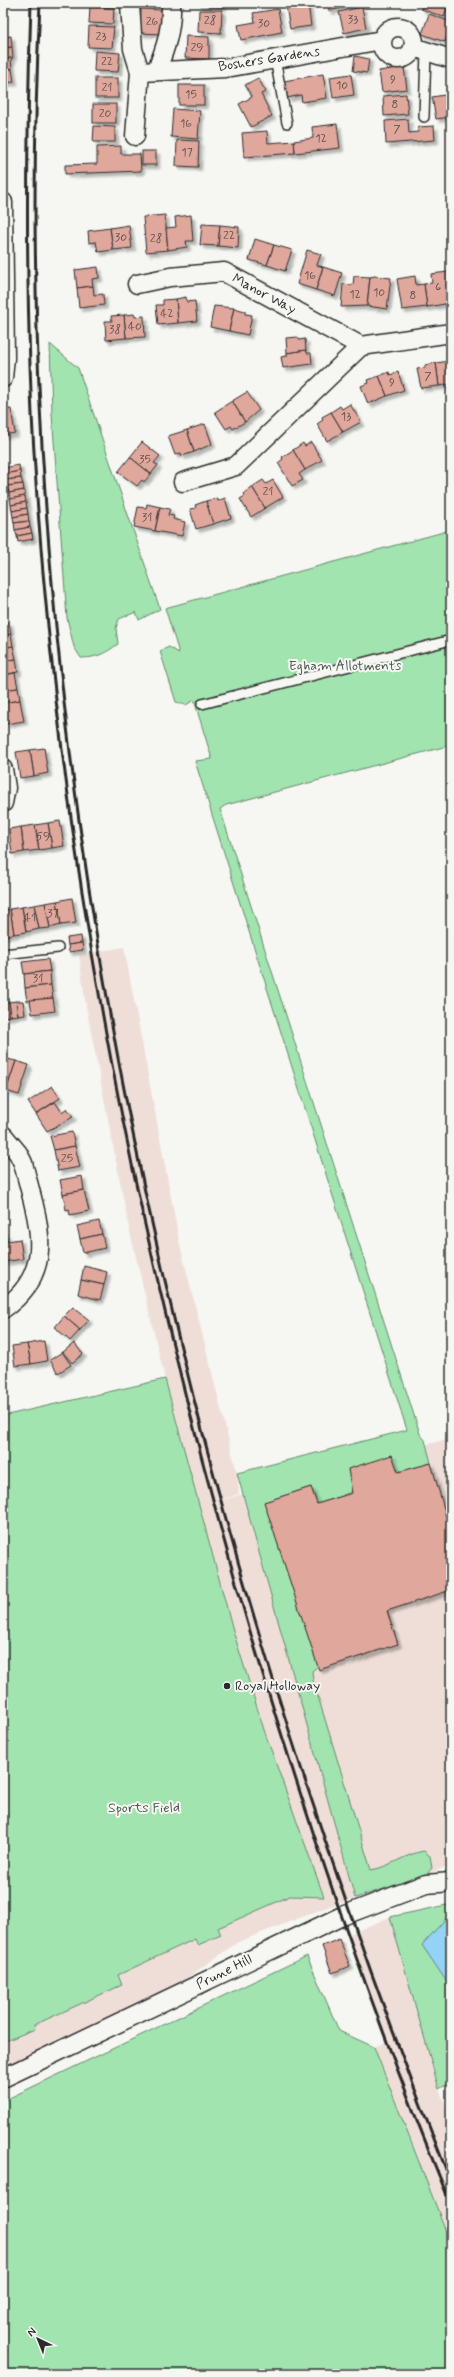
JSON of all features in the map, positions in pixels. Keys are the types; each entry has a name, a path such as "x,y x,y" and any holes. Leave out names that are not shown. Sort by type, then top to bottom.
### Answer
{"street":[{"path":"135,136 148,72 166,50 172,24 171,3"},
{"path":"130,5 134,49 148,72"},
{"name":"Boshers Gardens","path":"148,72 226,68 382,40 386,54 396,59 407,56 419,49"},
{"path":"419,49 451,58"},
{"path":"3,202 5,337 5,374 3,378"},
{"name":"Manor Way","path":"137,284 170,277 224,272 361,346"},
{"path":"183,482 236,466 361,346 451,333"},
{"path":"3,769 6,788 3,803"},
{"path":"3,1136 18,1152 23,1163 40,1242 39,1257 31,1282 21,1295 3,1309"},
{"name":"Prune Hill","path":"3,2078 342,1916 426,1884 451,1882"}],"lane":[{"path":"419,49 424,117"},
{"path":"275,59 287,123"},
{"path":"202,704 451,640"},
{"path":"3,954 58,948"}],"shaded area":[{"name":"Royal Holloway","path":"124,947 180,1245 237,1473 239,1494 214,1502 451,1438 451,1864 425,1876 382,1891 330,1906 238,1942 163,1995 3,2070 3,1416 165,1379 129,1228 86,1006 79,955"},
{"path":"390,1917 439,2089 451,2119 451,2244 374,2047 385,2042 347,1935"}],"green space":[{"path":"50,344 78,368 160,609 139,620 136,612 119,619 116,628 118,644 101,654 87,658 81,658 74,647 67,618 52,414"},
{"name":"Egham Allotments","path":"451,530 451,745 226,805 220,809 420,1434 425,1440 431,1463 402,1472 317,1504 311,1487 265,1502 318,1666 312,1671 313,1680 371,1870 424,1851 430,1856 432,1868 425,1876 355,1898 237,1473 407,1430 195,761 212,759 194,700 186,705 176,702 160,651 169,647 179,653 165,608"},
{"name":"Sports Field","path":"165,1379 234,1634 265,1733 324,1897 290,1896 218,1928 221,1935 198,1945 195,1939 118,1975 122,1985 34,2025 35,2029 3,2042 3,1416"},
{"path":"451,1904 451,1913 422,1945 451,1988 451,2082 439,2089 390,1917"},
{"path":"307,1956 339,2031 374,2047 451,2244 451,2374 3,2374 3,2101"}],"water":[{"path":"451,1913 451,1988 422,1945"}],"building":[{"path":"94,3 115,3 115,4 94,5"},
{"path":"198,3 223,3 223,7 198,5"},
{"path":"308,3 311,26 290,29 286,6"},
{"path":"328,3 354,3 354,5 329,11"},
{"path":"424,3 449,3 444,17 421,9"},
{"path":"90,7 114,8 113,24 89,23"},
{"path":"362,7 366,28 344,33 339,12"},
{"path":"141,9 163,10 162,34 140,33"},
{"path":"278,9 282,32 241,40 238,25 255,22 253,13"},
{"path":"199,10 222,10 221,33 198,32"},
{"path":"429,14 451,22 445,42 422,34"},
{"path":"89,26 114,27 112,48 88,47"},
{"path":"11,36 12,47 3,48 3,37"},
{"path":"186,36 209,37 209,59 185,58"},
{"path":"12,47 13,58 3,59 3,48"},
{"path":"95,51 120,53 118,72 94,71"},
{"path":"355,56 369,59 367,73 353,71"},
{"path":"11,58 12,69 3,70 3,59"},
{"path":"404,67 407,89 382,92 379,71"},
{"path":"12,69 14,82 3,83 3,70"},
{"path":"323,74 327,98 302,102 301,95 287,98 284,81"},
{"path":"351,74 354,95 333,98 330,77"},
{"path":"95,78 118,78 118,98 95,98"},
{"path":"258,78 266,92 261,94 272,116 251,127 239,104 252,97 245,85"},
{"path":"179,85 204,85 204,105 179,105"},
{"path":"406,94 408,114 384,116 383,96"},
{"path":"451,94 451,117 436,119 432,97"},
{"path":"93,104 116,104 116,123 93,123"},
{"path":"173,109 200,111 198,139 171,137"},
{"path":"408,119 409,133 418,132 418,127 434,126 435,140 386,144 385,121"},
{"path":"337,124 340,148 295,153 294,141 313,138 312,127"},
{"path":"94,126 115,127 115,142 93,142"},
{"path":"267,131 268,143 294,141 295,153 244,157 242,133"},
{"path":"177,140 199,141 198,167 176,166"},
{"path":"121,146 121,154 140,154 141,171 65,174 65,165 97,164 97,147"},
{"path":"142,151 156,151 156,165 142,165"},
{"path":"165,215 168,250 146,252 143,217"},
{"path":"191,215 193,241 186,241 187,247 168,250 166,228 176,227 175,217"},
{"path":"202,224 220,225 218,246 200,245"},
{"path":"129,225 132,248 113,250 110,228"},
{"path":"220,225 239,227 238,248 218,246"},
{"path":"110,228 113,250 98,252 96,242 89,243 88,231"},
{"path":"255,239 274,245 267,265 249,260"},
{"path":"274,245 292,250 285,271 267,265"},
{"path":"307,250 321,254 317,265 323,267 316,290 297,284"},
{"path":"98,267 99,278 92,279 93,286 77,288 75,270"},
{"path":"323,267 342,273 335,296 316,290"},
{"path":"448,272 451,303 427,307 424,284 432,283 431,274"},
{"path":"354,276 370,277 367,306 341,307 343,284 353,285"},
{"path":"375,276 391,278 387,309 367,306 370,277"},
{"path":"415,276 416,285 424,284 427,307 402,310 397,279"},
{"path":"93,286 94,295 103,294 104,305 79,308 77,288"},
{"path":"186,297 187,302 195,301 197,321 178,323 176,299"},
{"path":"176,299 178,323 158,325 156,305 163,305 163,300"},
{"path":"214,306 234,308 229,331 210,327"},
{"path":"234,308 245,311 245,314 252,315 248,335 229,331"},
{"path":"134,314 135,317 144,316 145,337 126,338 124,315"},
{"path":"124,315 126,338 106,340 105,321 112,321 111,316"},
{"path":"298,337 299,340 305,339 306,350 287,353 286,338"},
{"path":"306,350 307,353 311,353 312,364 283,368 281,357 287,356 287,353"},
{"path":"449,361 451,384 439,386 436,363"},
{"path":"436,363 439,386 421,388 417,369 425,368 425,365"},
{"path":"389,372 390,375 398,372 404,390 387,396 379,376"},
{"path":"379,376 387,396 368,404 361,386 369,383 368,380"},
{"path":"247,392 259,410 245,422 232,401"},
{"path":"232,401 245,422 233,429 231,426 226,429 215,412"},
{"path":"350,404 361,422 343,432 331,412 340,406 342,409"},
{"path":"11,409 15,433 3,435 3,410"},
{"path":"331,412 343,432 327,441 317,424 323,420 322,417"},
{"path":"205,424 212,444 194,452 187,430"},
{"path":"187,430 194,452 182,456 181,453 175,455 168,436"},
{"path":"142,442 160,456 154,463 158,465 151,474 130,457"},
{"path":"311,442 322,460 305,470 293,450 303,443 305,446"},
{"path":"293,450 305,470 299,474 303,480 292,486 278,463 283,459 282,457"},
{"path":"130,457 151,474 144,482 142,480 137,486 118,472"},
{"path":"19,465 20,471 5,474 4,468"},
{"path":"20,471 21,478 6,480 5,474"},
{"path":"21,478 23,484 7,486 6,480"},
{"path":"263,480 266,484 273,480 283,497 265,508 252,487"},
{"path":"23,484 24,490 9,493 7,486"},
{"path":"252,487 265,508 251,517 240,499 245,496 244,493"},
{"path":"24,490 25,496 10,499 9,493"},
{"path":"25,496 26,502 11,505 10,499"},
{"path":"217,498 218,501 225,498 231,518 213,524 206,501"},
{"path":"206,501 213,524 196,529 190,509 196,508 195,505"},
{"path":"26,502 27,508 12,511 11,505"},
{"path":"147,504 160,507 155,531 134,527 138,507 146,508"},
{"path":"160,507 170,509 168,515 174,516 173,519 185,522 182,536 155,531"},
{"path":"27,508 28,514 13,517 12,511"},
{"path":"28,514 29,521 14,523 13,517"},
{"path":"29,521 30,527 15,530 14,523"},
{"path":"30,527 32,533 17,536 15,530"},
{"path":"32,533 33,539 18,542 17,536"},
{"path":"9,622 11,634 3,636 3,623"},
{"path":"11,634 13,646 3,648 3,636"},
{"path":"13,646 16,659 3,661 3,648"},
{"path":"16,659 18,672 3,675 3,661"},
{"path":"15,673 18,688 3,690 3,675"},
{"path":"18,688 20,700 3,703 3,690"},
{"path":"20,700 24,721 6,724 3,717 3,703"},
{"path":"44,748 48,773 34,776 30,750"},
{"path":"30,750 34,776 20,778 16,752"},
{"path":"60,821 64,846 52,848 48,823"},
{"path":"48,823 52,848 39,850 35,825"},
{"path":"35,825 39,850 24,852 21,827"},
{"path":"21,827 24,852 12,854 9,829"},
{"path":"72,898 76,923 61,925 57,901"},
{"path":"57,901 61,925 50,928 45,903"},
{"path":"45,903 50,928 39,929 34,905"},
{"path":"34,905 39,929 26,932 22,907"},
{"path":"22,907 26,932 14,934 10,909"},
{"path":"10,909 14,934 3,936 3,910"},
{"path":"81,936 82,943 68,945 67,938"},
{"path":"82,943 83,950 69,952 68,945"},
{"path":"48,959 50,971 24,974 22,962"},
{"path":"50,971 51,985 25,988 24,974"},
{"path":"51,985 53,998 27,1001 25,988"},
{"path":"53,998 55,1011 32,1014 30,1000"},
{"path":"16,1001 23,1001 25,1014 18,1015"},
{"path":"16,1001 18,1015 11,1016 9,1002"},
{"path":"9,1002 11,1016 5,1017 3,1003"},
{"path":"3,1058 16,1061 6,1091 3,1090"},
{"path":"16,1061 29,1065 19,1095 6,1091"},
{"path":"52,1086 60,1098 36,1114 28,1102"},
{"path":"55,1102 62,1112 67,1108 73,1117 47,1131 36,1114"},
{"path":"72,1132 75,1146 54,1150 50,1136"},
{"path":"75,1146 80,1167 58,1171 54,1150"},
{"path":"82,1176 84,1190 63,1194 60,1180"},
{"path":"84,1190 89,1211 70,1215 69,1209 66,1210 63,1194"},
{"path":"99,1221 102,1234 80,1239 77,1226"},
{"path":"6,1233 7,1241 20,1239 23,1259 3,1262 3,1234"},
{"path":"102,1234 105,1248 83,1253 80,1239"},
{"path":"84,1266 107,1272 104,1285 81,1280"},
{"path":"81,1280 104,1285 100,1300 78,1294"},
{"path":"73,1307 89,1320 80,1330 64,1316"},
{"path":"64,1316 80,1330 70,1341 55,1327"},
{"path":"44,1341 47,1361 31,1364 27,1344"},
{"path":"74,1343 83,1354 72,1363 63,1352"},
{"path":"27,1344 31,1364 15,1366 12,1346"},
{"path":"62,1352 71,1365 58,1373 50,1360"},
{"path":"392,1455 398,1472 431,1463 451,1533 451,1590 387,1611 398,1644 319,1670 264,1502 311,1487 317,1504 352,1493 348,1469"},
{"path":"339,1939 350,1966 332,1973 322,1946"}],"railway":[{"path":"31,3 27,236 29,352 35,468 47,617 64,766 85,913 111,1059 141,1205 174,1349 211,1494 252,1638 296,1782 344,1924 396,2065 451,2205"},
{"path":"40,3 36,282 50,561 82,838 129,1114 191,1387 266,1656 353,1922 451,2182"}],"place":[{"name":"Royal Holloway","path":"227,1686"}]}
